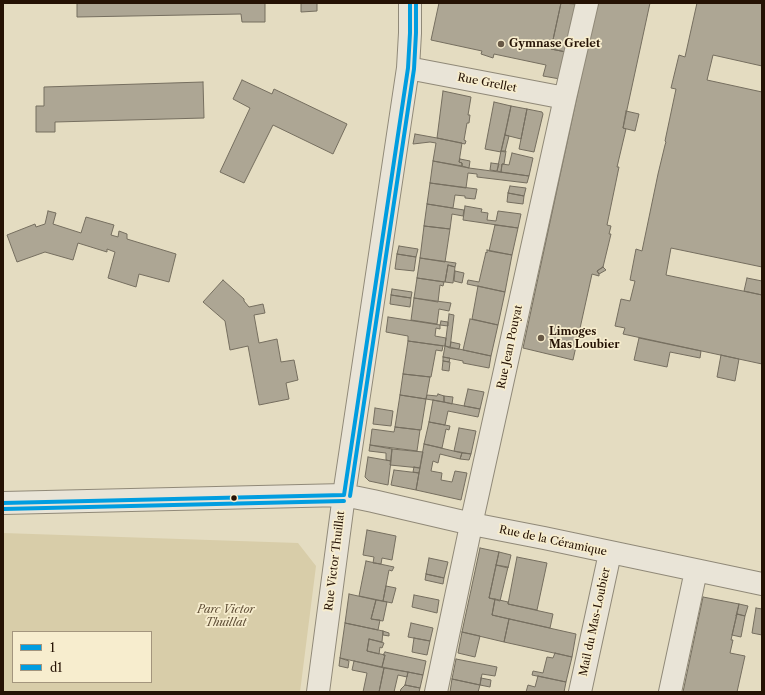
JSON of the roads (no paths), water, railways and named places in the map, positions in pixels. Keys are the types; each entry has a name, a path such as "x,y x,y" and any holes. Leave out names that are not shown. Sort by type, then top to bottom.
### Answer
{"street":[{"name":"Rue Victor Thuillat","path":"318,692 344,496 408,68 410,3"},
{"name":"Rue Jean Pouyat","path":"436,692 587,3"},
{"name":"Rue Grellet","path":"408,68 565,98"},
{"name":"Rue de la Céramique","path":"3,503 344,496 374,500 472,524 762,584"},
{"name":"Mail du Mas-Loubier","path":"580,692 610,552"},
{"path":"670,692 695,570"}],"place":[{"name":"Gymnase Grelet","path":"501,44"},
{"name":"Limoges Mas Loubier","path":"541,338"}],"park label":[{"name":"Parc Victor Thuillat","path":"226,616"}]}
